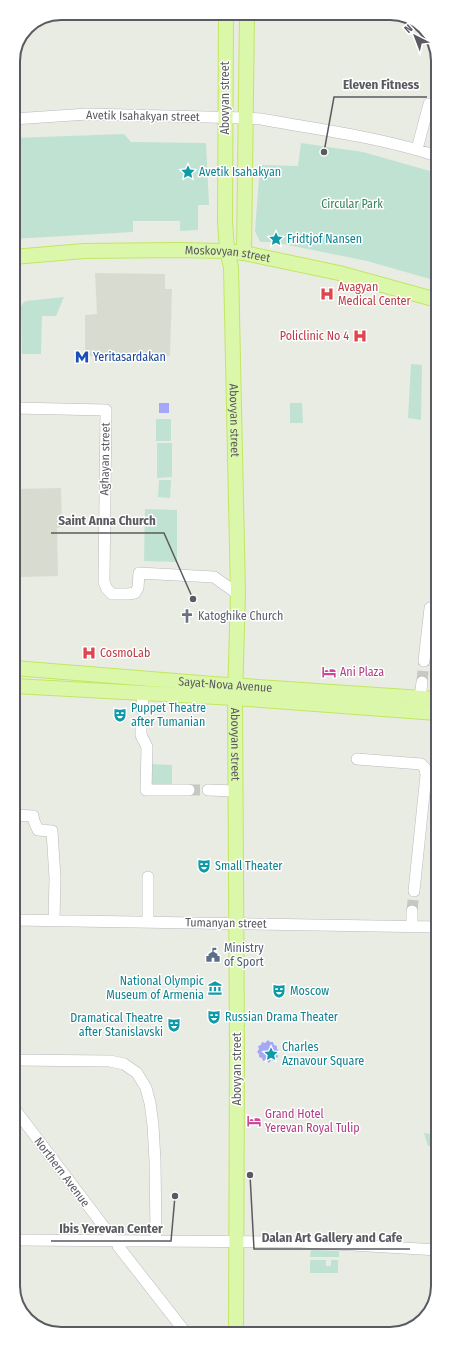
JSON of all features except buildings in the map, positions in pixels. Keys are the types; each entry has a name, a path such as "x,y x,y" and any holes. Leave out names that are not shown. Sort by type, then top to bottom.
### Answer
{"main road":[{"name":"Abovyan street","path":"226,20 225,221 227,251 231,267 238,594 235,692 236,1327"},
{"name":"Abovyan street","path":"244,253 247,20"},
{"name":"Moskovyan street","path":"20,256 79,251 227,251 244,253 339,273 431,298"},
{"name":"Sayat-Nova Avenue","path":"20,669 431,712"},
{"name":"Sayat-Nova Avenue","path":"20,686 143,693 235,692 431,699"}],"street":[{"path":"417,149 428,104 431,104"},
{"name":"Avetik Isahakyan street","path":"20,119 88,114 261,119 361,136 417,149 431,154"},
{"name":"Aghayan street","path":"20,408 106,410 104,582 107,589 112,594 135,593 138,588 139,573 214,577 238,594"},
{"path":"424,662 431,608"},
{"path":"420,698 422,682"},
{"path":"142,710 143,693"},
{"path":"141,725 141,735 147,747 146,790 189,790"},
{"path":"357,759 421,764 425,768 426,775 414,892"},
{"path":"208,790 236,791"},
{"path":"20,815 33,816 38,830 52,831 54,920"},
{"path":"148,877 148,922"},
{"path":"412,911 412,927"},
{"name":"Tumanyan street","path":"20,920 431,927"},
{"path":"20,1060 110,1061 124,1064 137,1073 146,1088 150,1103 155,1161 156,1234 160,1239 165,1241"},
{"name":"Northern Avenue","path":"20,1116 111,1236"},
{"path":"145,1241 152,1238 156,1234"},
{"path":"20,1240 301,1242 431,1250"},
{"path":"118,1246 181,1327"}],"shaded area":[{"path":"95,273 165,274 165,289 172,289 170,356 85,356 85,315 97,314"},
{"path":"61,488 62,527 57,528 58,576 21,577 20,489"}],"green space":[{"path":"124,134 131,142 206,143 209,205 198,205 198,230 180,231 180,221 133,221 133,232 20,239 20,138"},
{"name":"Circular Park","path":"301,143 363,152 431,171 431,279 367,261 273,242 260,242 255,231 260,165 298,166"},
{"path":"64,297 56,316 42,316 41,354 22,354 21,306 23,303 26,301"},
{"path":"411,364 422,365 421,420 408,418"},
{"path":"290,403 302,403 303,423 290,423"},
{"path":"156,419 171,419 171,441 156,441"},
{"path":"157,443 172,443 172,477 157,478"},
{"path":"159,480 171,480 170,498 158,497"},
{"path":"145,509 177,510 177,562 144,561"},
{"path":"151,764 172,765 172,785 150,785"},
{"path":"424,1133 431,1134 431,1146 428,1146"},
{"path":"311,1250 339,1251 339,1257 310,1257"},
{"path":"310,1260 326,1260 326,1266 331,1266 331,1260 338,1260 338,1273 310,1273"}],"water":[{"path":"159,403 169,403 169,413 159,413"},
{"path":"268,1040 277,1046 279,1051 277,1054 278,1057 275,1058 274,1061 271,1060 269,1063 266,1060 263,1061 257,1052 259,1049 258,1046 261,1045 262,1042 265,1043"}],"tunnel":[{"path":"422,682 424,661"},
{"path":"189,790 208,790"},
{"path":"412,911 414,891"}],"place":[{"name":"Eleven Fitness","path":"324,152"},
{"name":"Avetik Isahakyan","path":"188,172"},
{"name":"Fridtjof Nansen","path":"276,239"},
{"name":"Avagyan Medical Center","path":"327,294"},
{"name":"Policlinic No 4","path":"360,336"},
{"name":"Yeritasardakan","path":"82,357"},
{"name":"Saint Anna Church","path":"193,599"},
{"name":"Katoghike Church","path":"187,616"},
{"name":"CosmoLab","path":"89,653"},
{"name":"Ani Plaza","path":"329,672"},
{"name":"Puppet Theatre after Tumanian","path":"120,715"},
{"name":"Small Theater","path":"204,866"},
{"name":"Ministry of Sport","path":"213,955"},
{"name":"National Olympic Museum of Armenia","path":"215,988"},
{"name":"Moscow","path":"279,991"},
{"name":"Russian Drama Theater","path":"214,1017"},
{"name":"Dramatical Theatre after Stanislavski","path":"174,1025"},
{"name":"Charles Aznavour Square","path":"271,1054"},
{"name":"Grand Hotel Yerevan Royal Tulip","path":"254,1121"},
{"name":"Dalan Art Gallery and Cafe","path":"250,1175"},
{"name":"Ibis Yerevan Center","path":"175,1196"}]}
